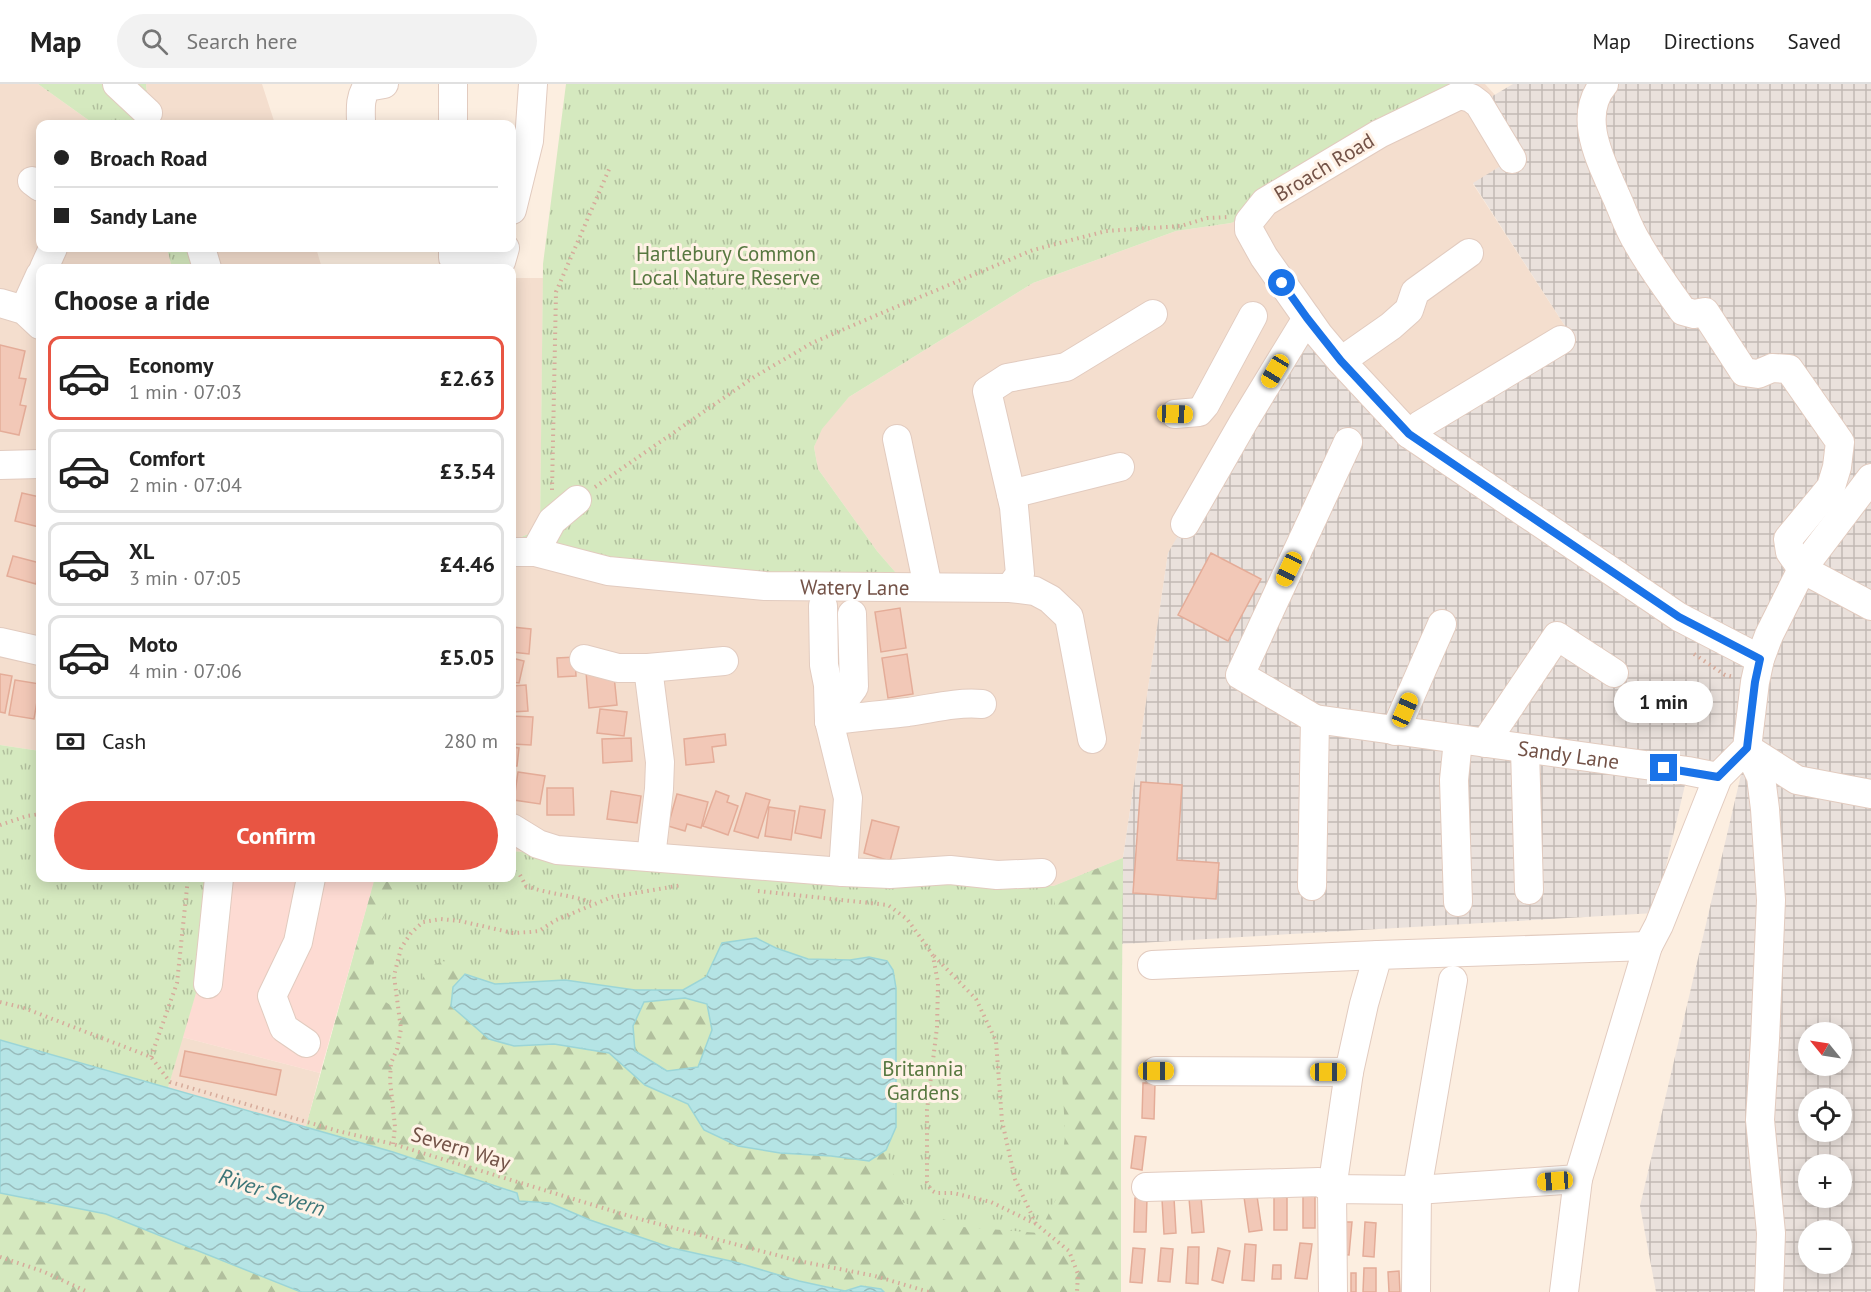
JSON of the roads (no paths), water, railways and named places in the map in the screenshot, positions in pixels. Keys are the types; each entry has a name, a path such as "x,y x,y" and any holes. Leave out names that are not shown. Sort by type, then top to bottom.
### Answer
{"street":[{"path":"117,84 151,118"},
{"path":"146,84 151,118"},
{"path":"361,120 361,98 364,91 367,87 384,84"},
{"path":"453,84 453,120"},
{"path":"516,194 529,141 533,84"},
{"path":"1604,84 1597,92 1592,131 1597,151 1636,242 1683,311 1694,314 1705,312 1744,372 1758,374 1772,368 1789,369 1840,442 1837,467 1831,487 1788,539 1790,552 1802,569 1871,606"},
{"name":"Broach Road","path":"1282,283 1249,230 1250,222 1265,202 1379,134 1460,95 1471,98 1479,104 1512,159"},
{"path":"453,252 456,262 493,263 501,262 504,252"},
{"path":"1341,361 1391,326 1409,310 1415,292 1469,253"},
{"path":"22,313 36,283"},
{"path":"1201,377 1282,283 1341,361 1409,434 1679,617 1760,659"},
{"path":"1010,588 1020,574 1014,507 987,391 1007,378 1066,367 1153,314"},
{"path":"1175,414 1199,412 1205,405 1253,316"},
{"path":"1185,524 1307,318"},
{"path":"1409,434 1420,425 1561,340"},
{"path":"897,439 928,587"},
{"path":"1312,886 1315,719 1240,675 1348,442"},
{"path":"0,465 36,464"},
{"path":"1011,494 1120,467"},
{"path":"1769,1292 1771,1233 1760,1120 1766,1040 1771,900 1761,777 1747,748 1755,682 1769,635 1802,569 1862,509 1871,478"},
{"path":"523,552 552,520 577,500"},
{"name":"Watery Lane","path":"523,552 608,571 765,586 1010,588 1035,591 1050,599 1069,617 1092,739"},
{"path":"824,606 824,666 828,685 829,721 848,798 843,872"},
{"path":"829,721 854,687 852,614"},
{"path":"1395,731 1442,624"},
{"path":"1458,902 1454,780 1472,741 1557,636 1614,673"},
{"path":"0,642 36,650"},
{"path":"584,659 618,668 648,668 724,661"},
{"path":"648,668 660,762 651,857"},
{"path":"829,721 864,715 909,712 962,702 982,704"},
{"name":"Sandy Lane","path":"1315,719 1718,777"},
{"path":"1564,1292 1578,1179 1648,946 1663,915 1718,777 1747,748"},
{"path":"1747,748 1797,780 1871,794"},
{"path":"1525,749 1529,890"},
{"path":"516,830 538,844 557,850 843,872 890,874 950,870 997,875 1042,873"},
{"path":"208,984 219,882"},
{"path":"306,1042 284,1028 272,996 298,942 310,882"},
{"path":"1152,965 1648,946"},
{"path":"1333,1292 1332,1189 1349,1072 1364,1004 1378,955"},
{"path":"1416,1292 1417,1190 1453,980"},
{"path":"1156,1071 1349,1072"},
{"path":"1146,1187 1319,1182 1332,1189 1417,1190 1578,1179"}],"water":[{"path":"756,938 808,959 850,960 869,957 887,961 893,970 896,988 896,1127 886,1150 869,1161 780,1153 738,1146 704,1130 688,1104 645,1085 609,1053 554,1044 514,1046 489,1039 451,1006 453,987 465,974 495,984 565,980 635,990 683,990 706,977 722,943","holes":["685,998 707,1004 712,1030 698,1067 667,1071 635,1051 633,1026 644,1002"]},
{"name":"River Severn","path":"0,1040 393,1152 517,1193 519,1201 550,1203 590,1220 672,1248 845,1291 861,1286 881,1289 884,1292 301,1292 106,1214 0,1193"}],"park label":[{"name":"Hartlebury Common Local Nature Reserve","path":"726,265"},
{"name":"Britannia Gardens","path":"923,1080"}]}
